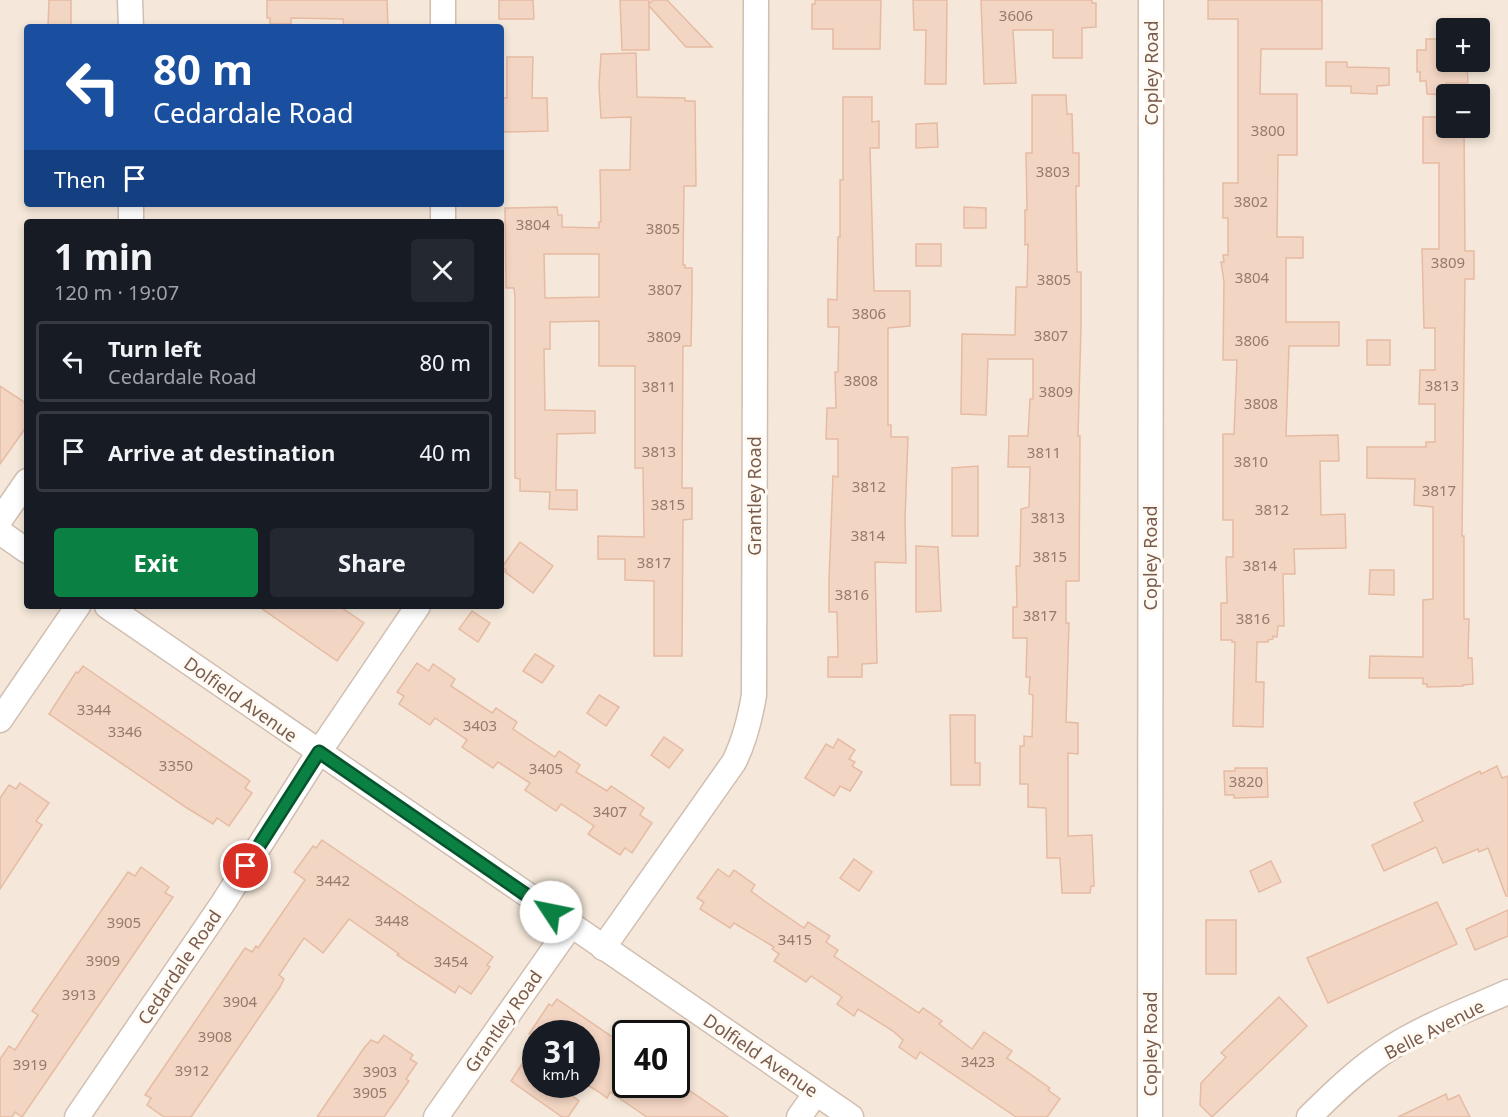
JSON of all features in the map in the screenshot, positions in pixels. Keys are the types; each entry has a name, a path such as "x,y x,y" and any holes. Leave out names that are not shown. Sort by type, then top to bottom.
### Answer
{"street":[{"path":"130,0 130,24"},
{"path":"443,0 443,24"},
{"name":"Grantley Road","path":"603,948 734,762 743,744 754,695 756,0"},
{"name":"Copley Road","path":"1150,1117 1151,0"},
{"path":"0,520 24,485"},
{"path":"0,532 24,549"},
{"path":"0,720 76,609"},
{"name":"Dolfield Avenue","path":"111,609 850,1117"},
{"name":"Cedardale Road","path":"77,1117 223,903 319,752 416,609"},
{"name":"Grantley Road","path":"436,1117 571,925"},
{"name":"Belle Avenue","path":"1309,1117 1352,1077 1386,1051 1417,1033 1508,992"},
{"path":"799,1117 816,1093"}],"shaded area":[{"path":"0,0 1508,0 1508,1117 0,1117"}],"building":[{"path":"49,0 71,0 71,24 48,24"},
{"path":"267,0 387,0 388,24 344,24 343,19 291,18 291,24 270,24 270,18 267,18"},
{"path":"499,0 533,0 534,19 499,19"},
{"path":"620,0 649,0 649,4 653,0 667,0 712,47 686,47 649,6 649,50 622,50"},
{"path":"815,0 881,0 880,49 833,49 833,29 812,29 812,4 815,4"},
{"path":"913,0 947,0 946,84 925,84 926,30 914,30"},
{"path":"981,0 1092,0 1092,3 1096,3 1096,27 1082,28 1082,58 1053,58 1053,30 1013,30 1016,83 984,84"},
{"path":"1208,0 1322,0 1322,49 1261,49 1260,94 1297,94 1297,155 1278,155 1277,237 1303,237 1303,258 1286,258 1286,322 1339,322 1339,346 1289,346 1286,436 1338,435 1339,461 1320,461 1321,515 1345,514 1346,548 1294,549 1295,574 1283,574 1284,626 1278,626 1277,637 1273,636 1273,639 1268,642 1257,642 1256,682 1264,682 1263,727 1233,726 1235,642 1221,640 1221,603 1227,603 1226,557 1233,557 1233,520 1223,520 1223,434 1234,434 1237,360 1223,360 1224,282 1221,262 1224,262 1223,255 1228,255 1228,218 1223,218 1223,183 1238,183 1238,19 1208,19"},
{"path":"1426,39 1436,39 1436,72 1467,72 1468,83 1436,84 1436,94 1427,94 1426,81 1420,81 1420,72 1417,72 1417,50 1426,50"},
{"path":"636,53 637,97 685,98 685,101 695,101 696,186 684,186 683,265 685,268 692,268 692,297 691,346 683,346 682,488 692,488 692,519 683,520 682,656 654,656 654,581 625,580 625,559 598,559 598,536 644,537 643,468 635,468 635,366 599,366 599,321 550,322 550,349 544,349 545,410 595,411 595,433 557,434 556,490 577,490 577,510 549,509 550,492 520,491 520,479 515,478 515,298 514,288 506,288 505,208 557,207 558,215 562,215 562,227 599,228 599,222 601,222 600,170 630,170 631,117 601,118 599,86 601,54","holes":["544,254 599,254 599,297 545,298"]},
{"path":"507,57 533,57 532,98 547,98 548,131 504,132 504,98 507,98"},
{"path":"1326,62 1347,62 1347,67 1389,68 1389,85 1377,86 1377,94 1351,93 1351,86 1326,86"},
{"path":"1032,95 1066,95 1067,114 1072,114 1073,153 1079,153 1079,186 1076,186 1077,272 1081,272 1078,436 1080,436 1079,581 1066,581 1066,623 1069,623 1066,722 1078,723 1078,754 1068,753 1068,836 1092,835 1094,886 1091,886 1090,893 1062,893 1060,858 1047,858 1046,808 1028,807 1028,784 1020,784 1020,746 1024,746 1024,736 1032,737 1033,695 1029,694 1030,677 1026,677 1027,638 1013,638 1013,607 1017,607 1016,566 1020,566 1021,509 1029,507 1030,467 1008,467 1009,436 1028,436 1030,399 1033,399 1033,359 988,359 986,415 961,414 962,334 1015,335 1016,287 1027,287 1026,153 1032,153"},
{"path":"843,97 872,97 872,122 879,121 879,148 870,148 874,291 910,291 910,326 888,328 888,425 891,425 891,437 908,437 906,563 875,562 877,663 862,664 862,677 828,677 828,657 838,657 837,612 829,612 829,580 833,476 838,477 838,439 826,439 827,408 836,408 835,372 838,372 839,327 828,327 828,299 837,300 840,180 843,180"},
{"path":"1423,117 1436,117 1436,138 1464,138 1465,251 1474,251 1474,279 1465,279 1462,536 1464,536 1464,619 1469,619 1468,658 1472,658 1473,684 1463,686 1427,687 1427,684 1423,684 1423,678 1369,678 1370,656 1423,657 1423,600 1433,599 1433,507 1414,505 1415,479 1367,478 1367,447 1426,447 1426,442 1435,442 1435,404 1419,404 1420,370 1435,370 1435,328 1424,328 1422,249 1439,249 1439,163 1423,163"},
{"path":"937,123 938,147 916,148 916,124"},
{"path":"964,207 986,208 986,228 964,228"},
{"path":"916,244 941,244 941,266 916,266"},
{"path":"1367,340 1390,340 1390,365 1367,365"},
{"path":"0,386 24,402 24,430 0,464"},
{"path":"978,466 978,536 952,536 952,468"},
{"path":"520,542 553,566 533,593 505,572 504,564"},
{"path":"916,546 938,547 941,611 916,612"},
{"path":"1370,570 1394,570 1394,595 1369,594"},
{"path":"262,609 343,609 364,623 337,661"},
{"path":"472,611 490,623 478,642 459,629"},
{"path":"535,654 554,666 542,683 523,671"},
{"path":"417,663 429,671 433,664 455,679 451,686 492,713 496,708 517,722 513,729 555,757 559,751 580,765 576,772 607,791 611,786 644,808 640,815 652,823 632,853 625,848 620,855 588,834 594,826 561,804 556,811 525,790 530,783 498,762 493,768 462,747 467,740 435,718 430,725 399,704 404,696 397,692"},
{"path":"83,666 250,781 245,788 252,793 229,826 217,818 213,824 187,808 49,714 76,672 78,673"},
{"path":"599,695 619,707 606,726 587,713"},
{"path":"950,715 975,715 975,763 980,763 980,785 951,785"},
{"path":"664,737 683,750 669,768 651,755"},
{"path":"838,739 855,750 849,759 855,762 852,766 862,772 850,791 840,786 834,796 805,778 826,744 833,748"},
{"path":"1497,766 1502,778 1508,776 1508,896 1506,896 1488,848 1479,852 1478,849 1443,863 1436,847 1384,871 1372,845 1423,821 1414,803 1480,771 1481,774"},
{"path":"1235,768 1267,768 1268,797 1234,798 1234,795 1225,795 1224,771 1235,771"},
{"path":"20,783 49,803 36,821 42,825 0,889 0,798 9,785 16,789"},
{"path":"322,840 493,957 487,965 490,967 471,994 459,986 455,993 397,955 399,954 349,919 323,953 304,938 279,975 284,979 280,987 191,1117 164,1117 147,1105 151,1098 145,1095 245,948 252,952 256,946 258,948 305,880 294,872 313,846 316,848"},
{"path":"854,859 872,872 859,891 840,878"},
{"path":"1271,861 1281,882 1259,892 1250,871"},
{"path":"141,867 169,887 165,893 173,897 22,1117 15,1112 12,1117 0,1117 0,1059 9,1046 15,1050 38,1015 32,1011 128,872 135,876"},
{"path":"718,869 729,877 734,870 755,885 751,891 763,900 804,928 808,922 830,936 826,942 838,950 834,956 919,1013 923,1008 942,1021 939,1024 972,1049 984,1032 1012,1051 1007,1058 1050,1088 1048,1090 1060,1099 1047,1117 1016,1117 920,1052 916,1059 899,1047 903,1040 893,1031 858,1009 854,1016 837,1004 842,997 811,976 806,982 774,961 779,954 772,949 774,947 734,923 730,928 700,909 704,902 697,898"},
{"path":"1437,902 1457,944 1328,1003 1307,958"},
{"path":"1508,910 1508,936 1475,950 1466,929"},
{"path":"1206,920 1236,920 1236,974 1206,974"},
{"path":"1279,997 1307,1026 1212,1117 1200,1105 1201,1083 1226,1057 1221,1053"},
{"path":"557,999 588,1020 538,1020 549,1004 552,1006"},
{"path":"600,1029 612,1037 612,1093 610,1092 607,1098 600,1093"},
{"path":"384,1035 413,1055 410,1059 417,1063 406,1079 409,1081 384,1117 317,1117 364,1048 371,1040 378,1043"},
{"path":"522,1064 522,1089 511,1081"},
{"path":"690,1091 728,1117 647,1117 619,1098 690,1098"},
{"path":"1446,1094 1448,1100 1459,1095 1470,1117 1398,1117"},
{"path":"535,1098 575,1098 579,1101 568,1117 562,1117"}],"route":[{"path":"246,866 319,752 551,912"}]}
